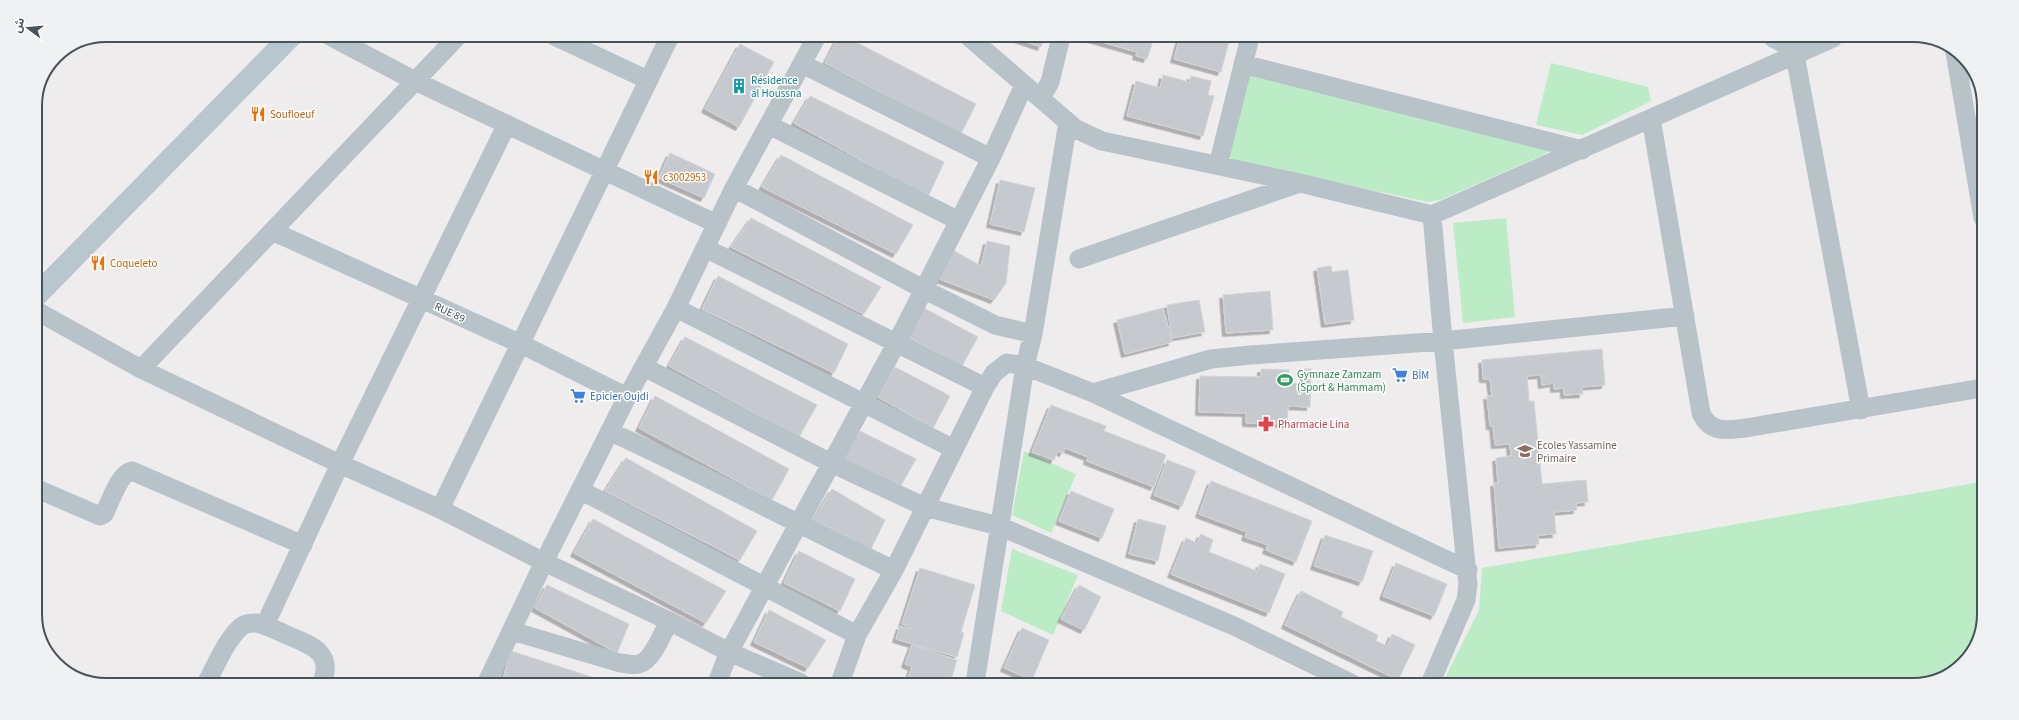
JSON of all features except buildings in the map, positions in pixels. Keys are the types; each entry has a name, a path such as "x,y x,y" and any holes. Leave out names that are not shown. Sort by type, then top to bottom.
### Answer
{"street":[{"path":"42,290 285,42"},
{"path":"341,42 415,81 717,224"},
{"path":"141,369 452,42"},
{"path":"567,42 648,80"},
{"path":"440,509 667,42"},
{"path":"489,678 544,562 611,432 627,397 676,308 734,188 814,42"},
{"path":"975,42 1076,129 1102,141 1300,183 1432,215 1824,42"},
{"path":"1041,98 1050,82 1060,42"},
{"path":"1218,165 1249,42"},
{"path":"1780,42 1788,46 1795,55 1861,410"},
{"path":"1956,59 1977,182"},
{"path":"802,64 991,158"},
{"path":"1243,64 1582,150"},
{"path":"719,678 729,652 800,525 831,463 896,344 991,158 1024,85"},
{"path":"1651,118 1686,316 1701,413 1710,426 1726,430 1746,428 1861,410 1977,389"},
{"path":"977,678 1025,366 1033,334 1068,122"},
{"path":"265,625 340,464 507,124"},
{"path":"769,125 959,221"},
{"path":"1079,259 1300,183"},
{"path":"734,188 923,289 995,325 1033,334"},
{"path":"1432,215 1443,341 1468,570 1466,600 1433,678"},
{"name":"RUE 89","path":"272,231 521,344 627,397"},
{"path":"705,248 985,387"},
{"path":"676,308 954,449"},
{"path":"42,314 141,369 340,464 440,509 544,562 669,621 729,652 789,678"},
{"path":"1094,393 1211,359 1258,354 1443,341 1686,316"},
{"path":"842,678 857,635 894,570 985,387 994,373 1007,364 1025,366 1094,393 1468,570"},
{"path":"644,367 831,463 924,507 999,526 1234,626 1341,678"},
{"path":"611,432 698,472 800,525 894,570"},
{"path":"42,491 100,516 104,514 122,477 127,472 132,471 303,545"},
{"path":"580,490 766,586 857,635"},
{"path":"512,631 620,663 635,665 644,662 651,654 669,621"},
{"path":"209,678 223,651 242,626 257,623 265,625 316,648 324,658 325,670 323,678"}],"green space":[{"path":"1551,63 1648,87 1651,101 1582,135 1536,125"},
{"path":"1248,74 1548,150 1548,152 1440,200 1428,202 1234,161 1229,157"},
{"path":"1506,218 1515,317 1463,323 1453,223"},
{"path":"1024,451 1076,474 1051,533 1012,515"},
{"path":"1977,483 1976,627 1974,635 1966,650 1952,665 1934,675 1913,678 1445,678 1479,610 1482,568"},
{"path":"1012,549 1078,575 1053,635 1001,611"}],"place":[{"name":"Résidence al Houssna","path":"739,86"},
{"name":"Soufloeuf","path":"258,114"},
{"name":"c3002953","path":"651,177"},
{"name":"Coqueleto","path":"98,263"},
{"name":"BİM","path":"1400,375"},
{"name":"Gymnaze Zamzam (Sport & Hammam)","path":"1285,380"},
{"name":"Epicier Oujdi","path":"578,396"},
{"name":"Pharmacie Lina","path":"1266,424"},
{"name":"Ecoles Yassamine Primaire","path":"1525,451"}]}
